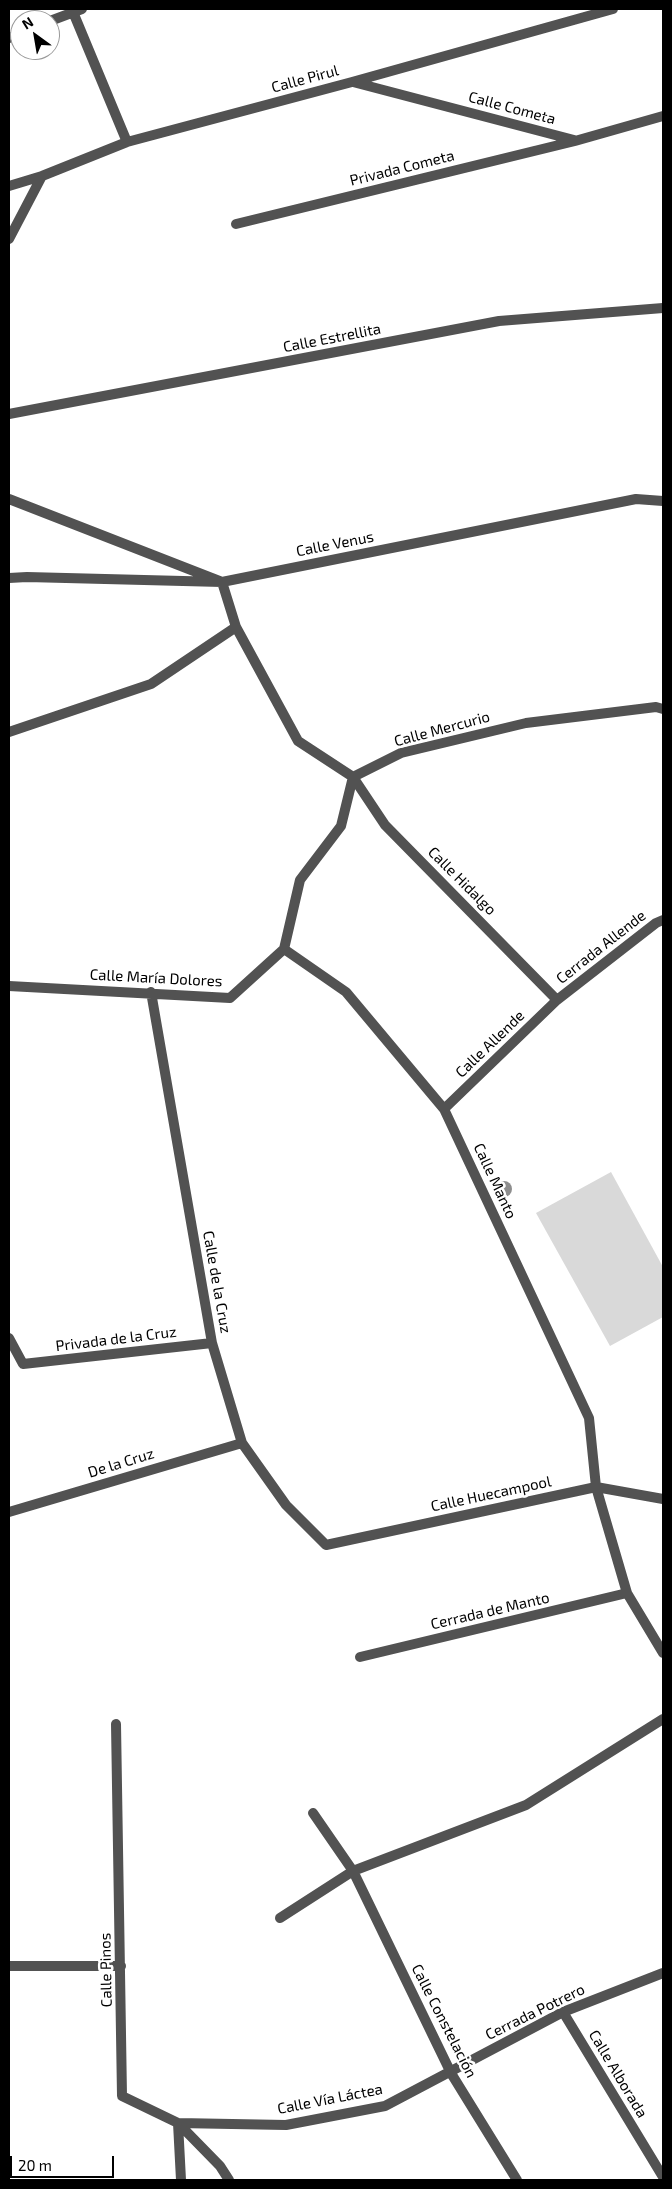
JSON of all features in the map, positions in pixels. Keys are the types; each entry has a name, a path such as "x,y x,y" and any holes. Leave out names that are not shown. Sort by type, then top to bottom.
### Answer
{"street":[{"name":"Calle Pirul","path":"9,186 42,176 127,142 352,82 613,9"},
{"path":"60,17 77,10 127,142"},
{"name":"Calle Cometa","path":"352,82 575,141"},
{"path":"575,141 663,116"},
{"name":"Privada Cometa","path":"236,224 575,141"},
{"path":"9,240 42,176"},
{"name":"Calle Estrellita","path":"9,414 499,321 663,308"},
{"name":"Calle Venus","path":"9,578 222,582 636,498 663,501"},
{"path":"9,500 222,582 236,627 298,741 353,777 341,826 300,880 284,949"},
{"path":"9,732 151,684 236,627"},
{"name":"Calle Mercurio","path":"353,777 401,752 526,723 656,707 663,709"},
{"name":"Calle Hidalgo","path":"353,777 385,825 557,1000"},
{"name":"Cerrada Allende","path":"557,1000 656,923 663,920"},
{"name":"Calle María Dolores","path":"9,986 151,992 230,998 284,949"},
{"name":"Calle Manto","path":"284,949 346,992 444,1109 589,1418 596,1487 627,1593 663,1653"},
{"name":"Calle de la Cruz","path":"151,992 212,1343 242,1443 286,1505 326,1545"},
{"name":"Calle Allende","path":"444,1109 557,1000"},
{"name":"Privada de la Cruz","path":"9,1338 23,1364 212,1343"},
{"name":"De la Cruz","path":"9,1512 242,1443"},
{"name":"Calle Huecampool","path":"326,1545 596,1487 663,1499"},
{"name":"Cerrada de Manto","path":"360,1657 627,1593"},
{"path":"280,1918 353,1871 526,1805 663,1719"},
{"name":"Calle Pinos","path":"116,1724 122,2096 178,2123"},
{"name":"Calle Constelación","path":"313,1813 353,1871 451,2073 517,2180"},
{"path":"9,1966 121,1966"},
{"name":"Cerrada Potrero","path":"451,2073 563,2012 663,1973"},
{"name":"Calle Alborada","path":"563,2012 663,2177"},
{"name":"Calle Vía Láctea","path":"178,2123 286,2125 385,2106 451,2073"},
{"path":"178,2123 181,2180"},
{"path":"178,2123 220,2166 230,2180"}],"shaded area":[{"path":"611,1172 663,1267 663,1317 610,1346 536,1213"}]}
